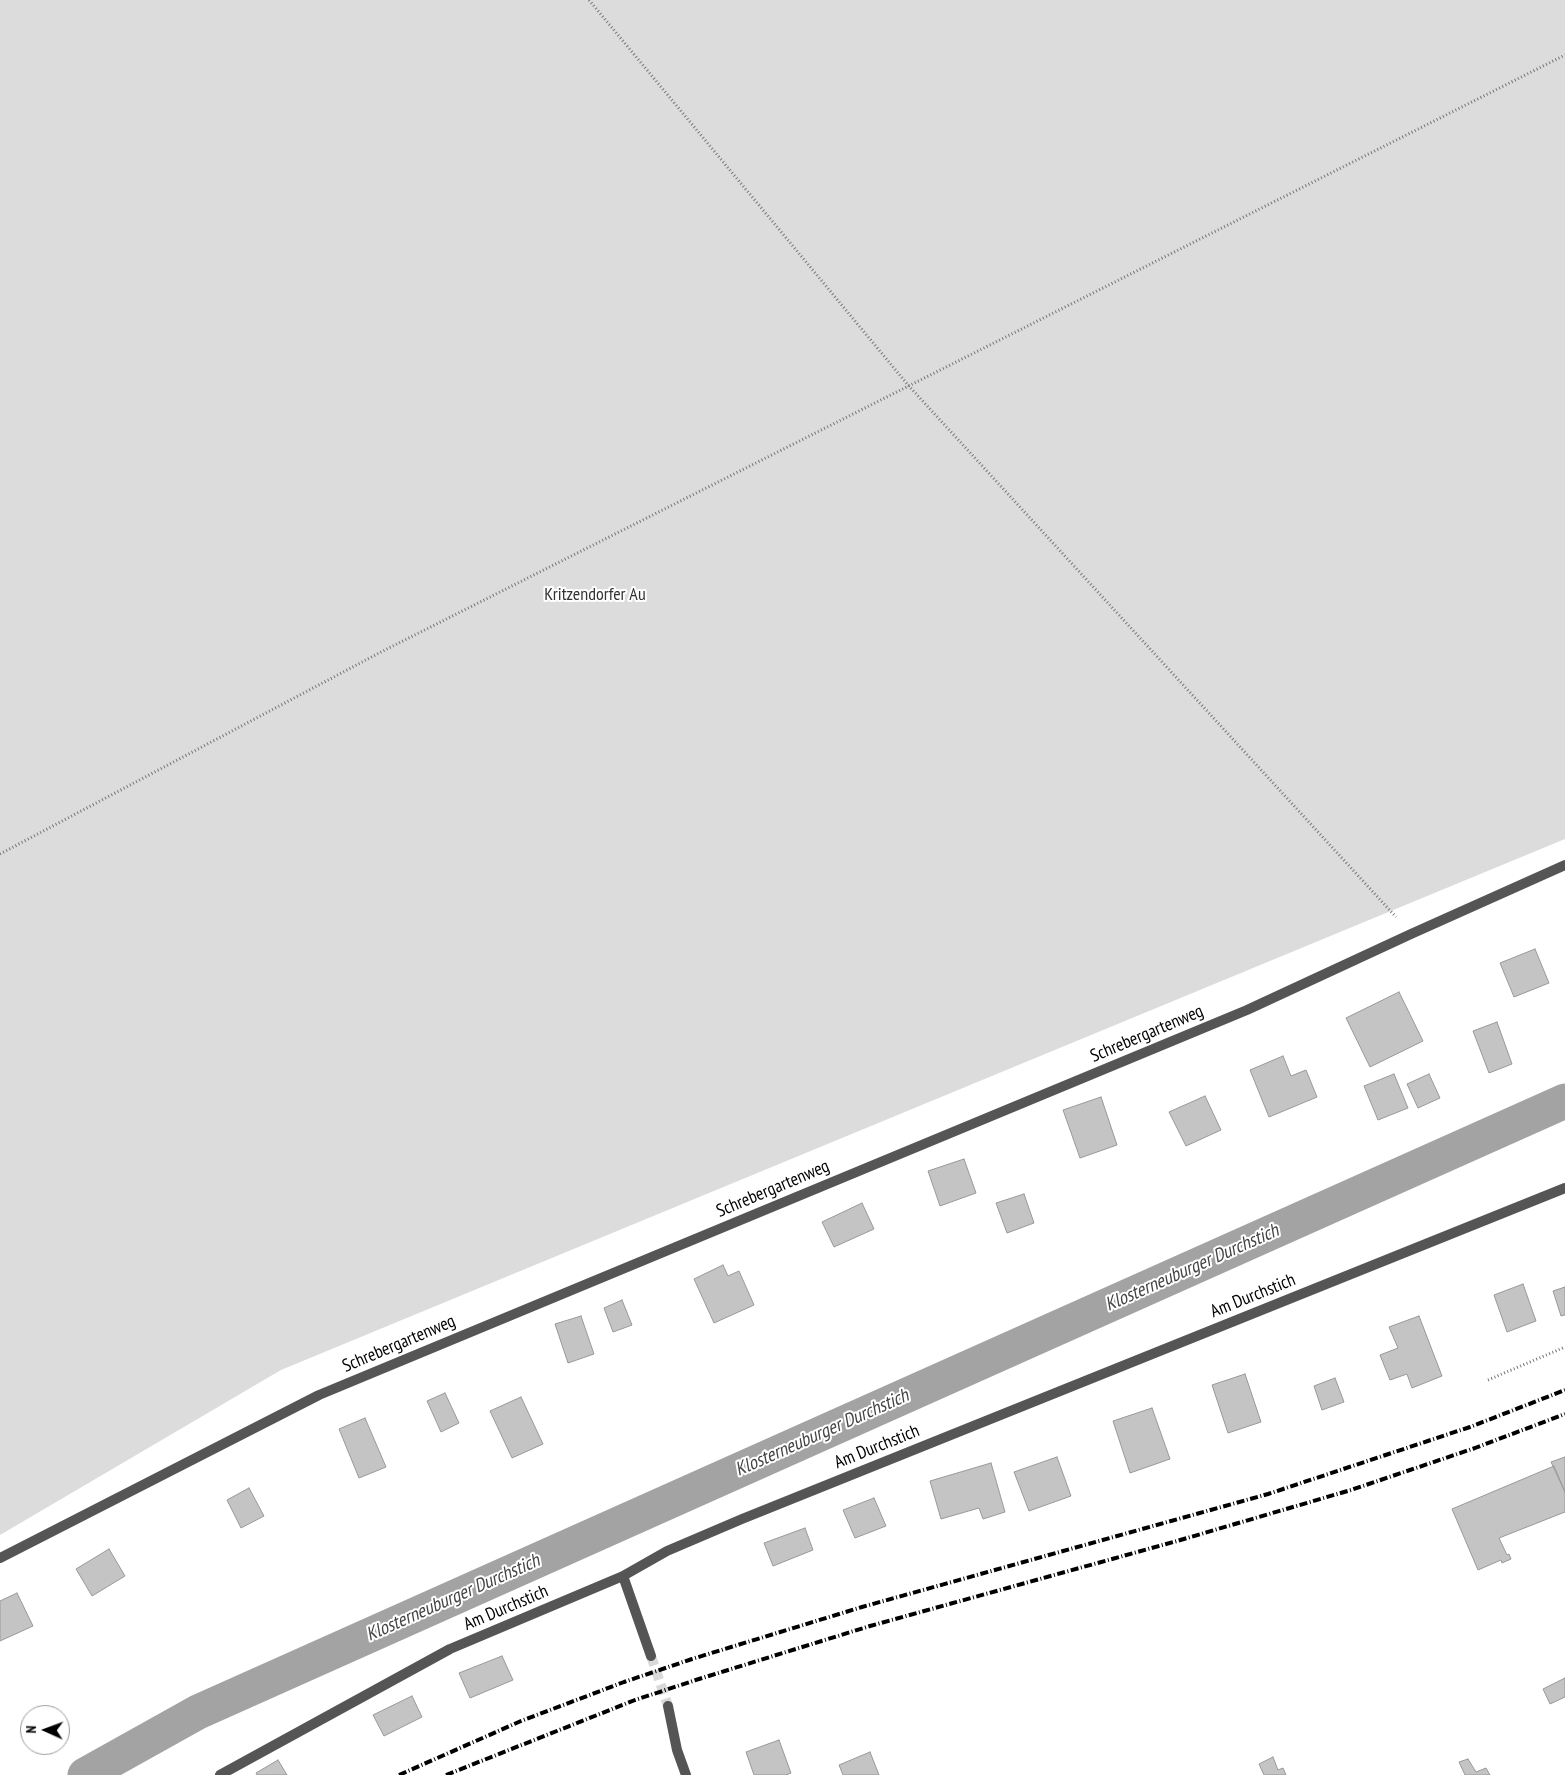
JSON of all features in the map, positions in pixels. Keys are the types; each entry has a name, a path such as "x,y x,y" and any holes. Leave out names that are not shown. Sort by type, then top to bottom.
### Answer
{"street":[{"name":"Schrebergartenweg","path":"0,1558 319,1395 1247,1010 1565,865"},
{"name":"Am Durchstich","path":"220,1775 450,1649 623,1576 668,1552 742,1519 1565,1188"},
{"path":"623,1576 651,1656"},
{"path":"668,1706 677,1750 686,1775"}],"path":[{"path":"589,0 908,386 1412,934"},
{"path":"0,854 381,652 1565,55"},
{"path":"1488,1380 1565,1347"}],"green space":[{"name":"Kritzendorfer Au","path":"0,0 1565,0 1565,839 281,1370 0,1535"}],"building":[{"path":"1535,949 1549,983 1514,997 1500,963"},
{"path":"1399,992 1423,1041 1370,1067 1346,1018"},
{"path":"1497,1022 1512,1064 1489,1073 1473,1031"},
{"path":"1283,1056 1291,1076 1306,1070 1317,1097 1269,1117 1250,1070"},
{"path":"1394,1074 1408,1108 1378,1120 1364,1086"},
{"path":"1429,1074 1440,1098 1418,1108 1407,1084"},
{"path":"1205,1096 1221,1130 1186,1146 1169,1112"},
{"path":"1101,1097 1117,1145 1080,1158 1063,1110"},
{"path":"964,1159 976,1193 940,1206 928,1171"},
{"path":"1024,1194 1034,1223 1007,1233 996,1203"},
{"path":"862,1203 874,1229 834,1247 822,1222"},
{"path":"723,1265 728,1276 739,1271 754,1305 714,1323 694,1279"},
{"path":"1523,1284 1536,1321 1507,1332 1494,1295"},
{"path":"1565,1287 1565,1315 1561,1316 1553,1291"},
{"path":"622,1300 632,1325 613,1332 604,1308"},
{"path":"581,1316 594,1354 568,1363 555,1324"},
{"path":"1419,1316 1442,1376 1412,1388 1407,1374 1390,1380 1380,1355 1398,1348 1389,1327"},
{"path":"1245,1374 1261,1422 1228,1433 1212,1385"},
{"path":"1335,1378 1344,1402 1322,1410 1314,1386"},
{"path":"445,1393 459,1423 441,1432 427,1401"},
{"path":"521,1397 543,1444 512,1458 490,1411"},
{"path":"1152,1408 1170,1459 1130,1473 1113,1421"},
{"path":"365,1418 386,1467 359,1478 339,1429"},
{"path":"1057,1457 1071,1496 1029,1511 1014,1472"},
{"path":"1565,1457 1565,1492 1551,1462"},
{"path":"991,1463 1005,1512 983,1519 979,1508 941,1519 930,1481"},
{"path":"1554,1466 1565,1492 1565,1512 1499,1538 1511,1559 1502,1563 1501,1560 1478,1570 1452,1509"},
{"path":"249,1488 264,1516 241,1528 227,1500"},
{"path":"874,1498 886,1526 855,1538 843,1510"},
{"path":"805,1528 813,1550 773,1566 764,1543"},
{"path":"109,1549 125,1576 92,1596 76,1569"},
{"path":"17,1593 33,1626 0,1641 0,1601"},
{"path":"502,1656 513,1680 470,1698 459,1673"},
{"path":"1565,1678 1565,1697 1550,1704 1543,1689"},
{"path":"412,1696 422,1717 384,1736 373,1715"},
{"path":"779,1740 791,1773 786,1775 754,1775 746,1752"},
{"path":"870,1752 879,1775 843,1775 839,1765"},
{"path":"1273,1757 1278,1770 1283,1768 1286,1775 1264,1775 1259,1764"},
{"path":"1468,1759 1476,1772 1486,1768 1490,1775 1465,1775 1459,1762"},
{"path":"278,1760 287,1775 257,1775 256,1773"}],"waterway":[{"name":"Klosterneuburger Durchstich","path":"85,1775 198,1712 1565,1101"}],"tunnel":[{"path":"651,1656 668,1706"}],"railway":[{"path":"399,1775 521,1721 624,1682 692,1659 862,1607 1268,1494 1470,1427 1565,1390"},
{"path":"446,1775 635,1700 699,1679 870,1626 1177,1541 1351,1490 1475,1448 1565,1414"}]}
